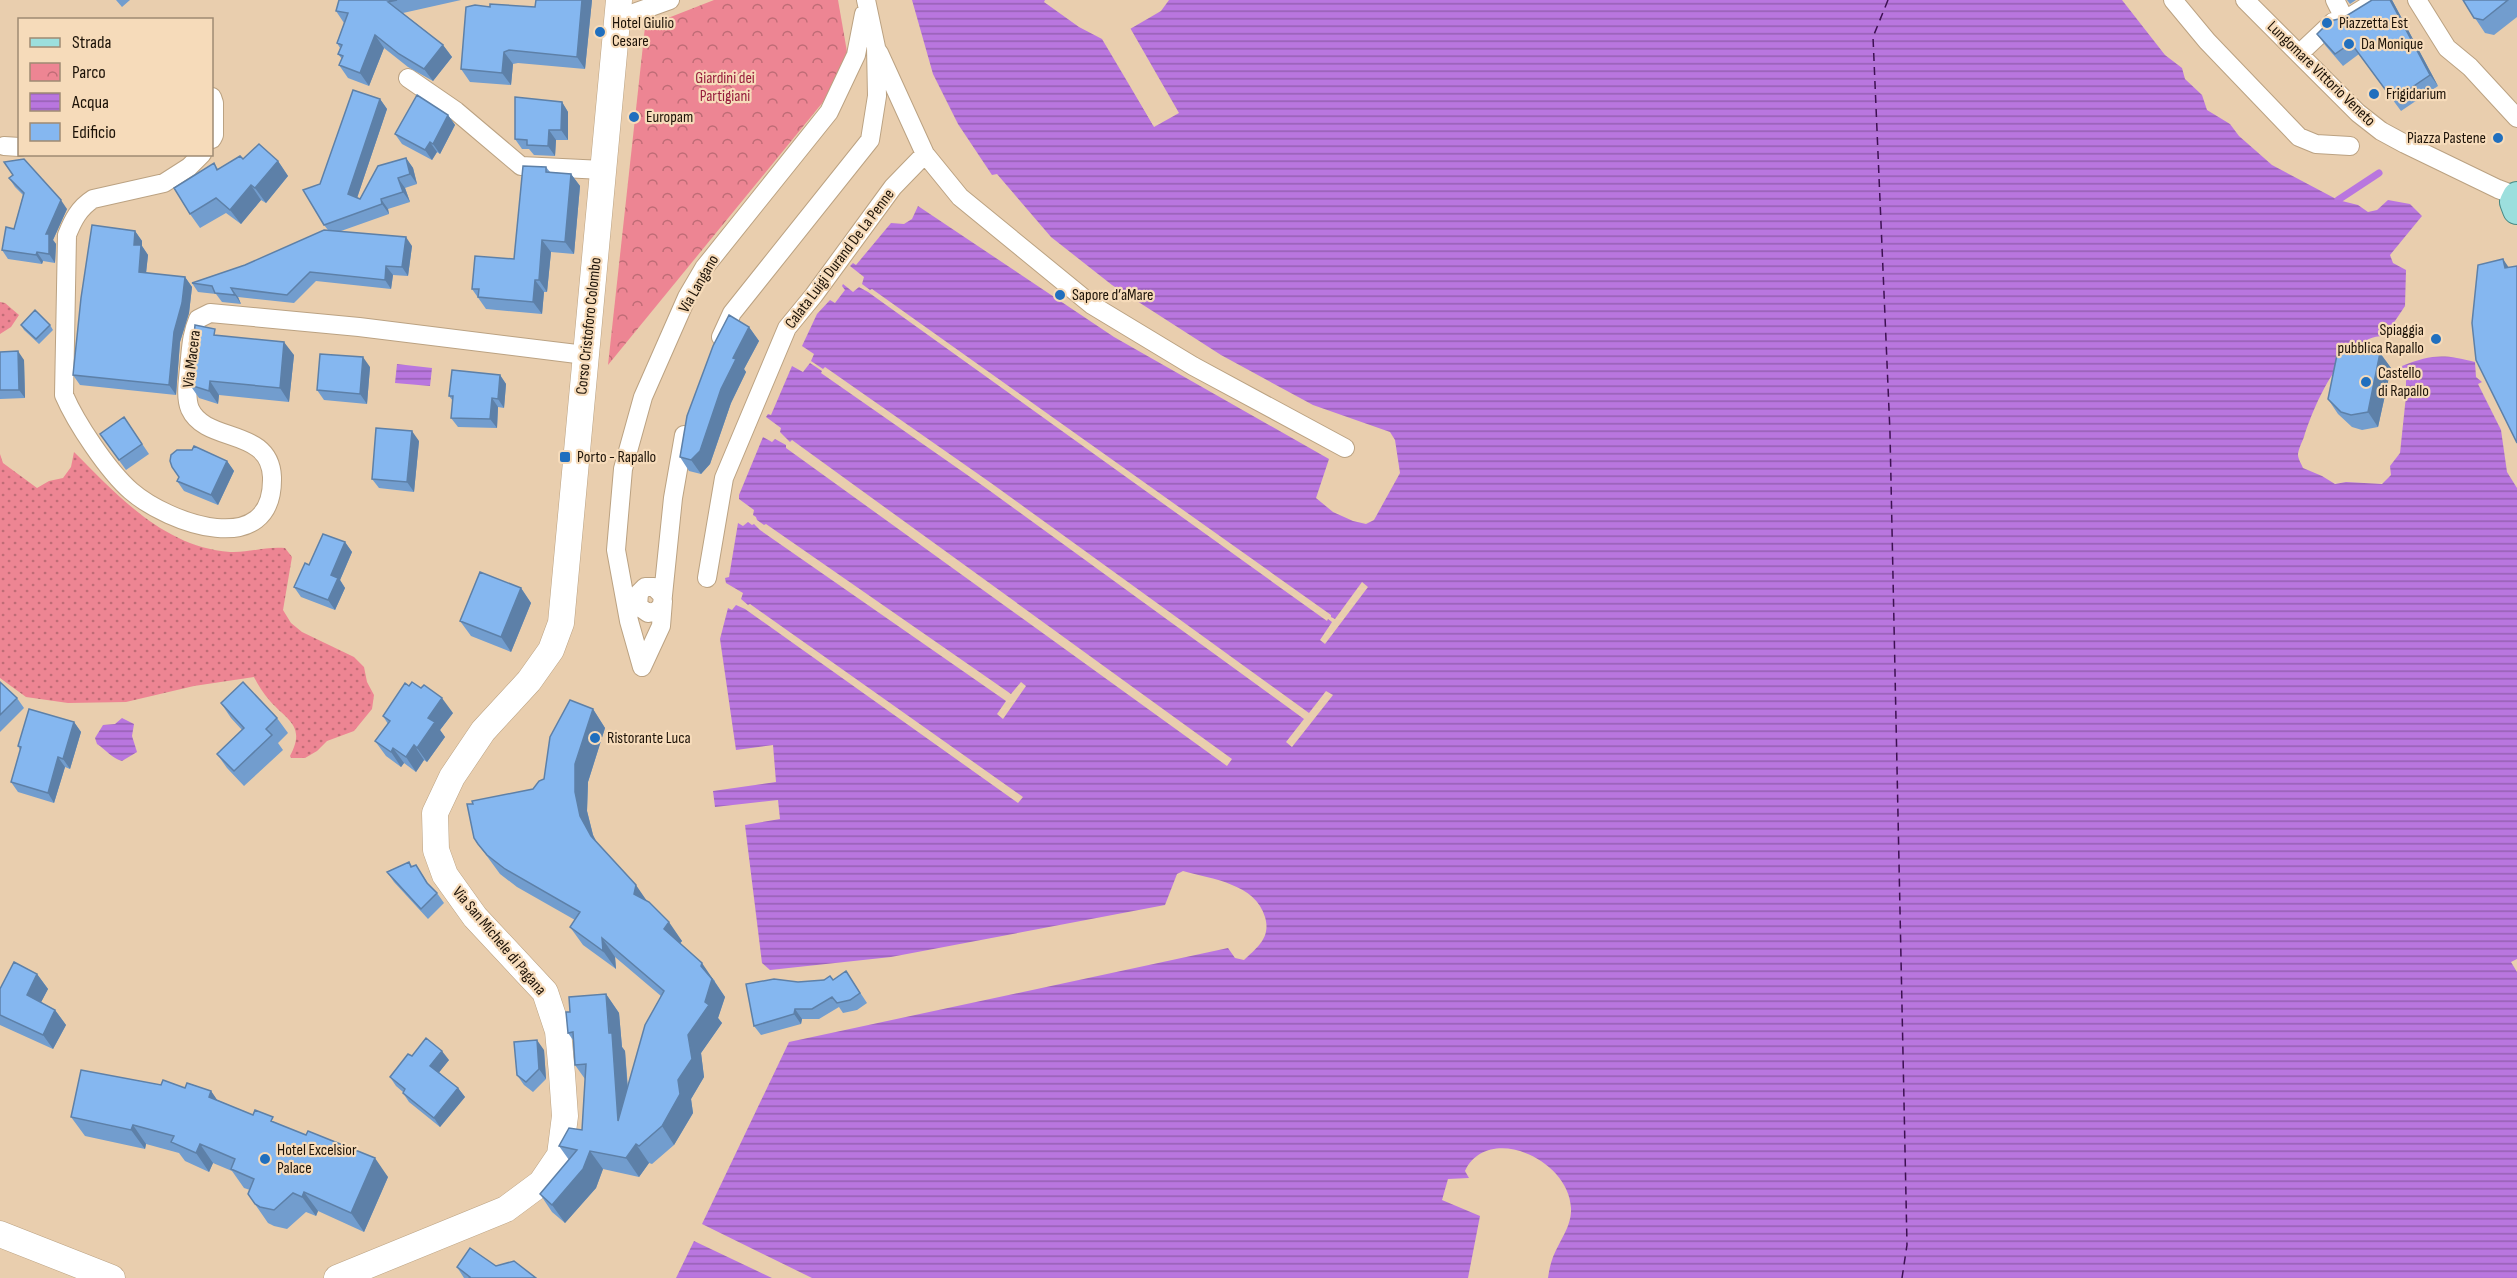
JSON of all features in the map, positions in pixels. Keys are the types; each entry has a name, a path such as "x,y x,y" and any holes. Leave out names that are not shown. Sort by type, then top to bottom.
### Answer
{"main road":[{"name":"Corso Cristoforo Colombo","path":"551,650 561,623 618,9"},
{"name":"Via San Michele di Pagana","path":"338,1278 506,1209 542,1183 560,1155 565,1116 562,1074 558,1031 545,992 460,899 445,874 436,850 435,813 452,777 483,731 529,681 551,650"},
{"path":"0,1234 112,1278"}],"street":[{"path":"618,9 670,0"},
{"name":"Lungomare Vittorio Veneto","path":"2173,0 2206,41 2299,137 2316,144 2350,146"},
{"name":"Lungomare Vittorio Veneto","path":"2245,0 2358,113 2381,131 2513,199"},
{"path":"2334,0 2345,20"},
{"path":"2300,53 2333,22 2345,20 2376,0"},
{"path":"2417,0 2447,48 2470,67 2517,118"},
{"name":"Via Langano","path":"713,353 732,313 870,140 877,96 875,44 865,2"},
{"name":"Via Langano","path":"663,598 661,626 642,667 625,599 616,550 623,469 643,398 687,297 704,268 829,112 856,55 865,2"},
{"path":"875,44 925,154 960,197 1092,305 1193,366 1346,448"},
{"path":"408,78 456,111 521,166 603,170"},
{"path":"213,100 213,137"},
{"name":"Calata Luigi Durand De La Penne","path":"707,578 724,478 787,328 893,188 925,154"},
{"name":"Via Macera","path":"200,156 189,167 164,183 93,199 75,216 67,236 64,395 71,411 107,463 130,490 153,507 205,527 235,529 247,526 256,519 267,502 272,477 269,462 262,452 249,441 213,429 200,421 190,409 187,389 192,332 198,319 210,313 359,327 585,355"},
{"path":"645,587 639,593 637,601 641,609 648,613 657,611 663,598 673,498 690,415"},
{"path":"648,613 625,599 645,587 654,587 663,598"}],"green space":[{"name":"Giardini dei Partigiani","path":"714,0 838,0 850,69 608,365 645,27"},
{"path":"0,302 5,303 19,315 11,327 0,334"},
{"path":"74,452 125,502 163,530 184,540 206,548 230,552 285,548 292,557 283,610 291,623 302,632 354,657 364,667 367,682 374,695 372,709 354,731 327,741 305,758 291,758 296,738 293,725 267,698 254,677 194,686 126,702 68,703 26,697 0,678 0,454 3,463 37,488 49,481 63,478 71,467"}],"water":[{"path":"912,0 1045,0 1044,2 1079,27 1102,39 1153,125 1177,113 1130,29 1161,11 1169,0 2122,0 2165,55 2182,68 2185,79 2202,95 2207,110 2230,124 2239,136 2272,165 2338,200 2358,205 2368,212 2377,210 2388,200 2410,204 2422,216 2390,255 2393,263 2406,270 2405,306 2385,336 2370,338 2356,346 2333,374 2315,407 2298,455 2303,468 2335,484 2346,482 2382,484 2391,475 2390,466 2400,453 2406,396 2406,379 2402,366 2430,357 2455,358 2475,362 2476,377 2482,382 2478,384 2501,430 2507,472 2517,488 2517,959 2511,962 2517,972 2517,1278 1548,1278 1552,1260 1571,1215 1567,1190 1557,1175 1543,1162 1526,1153 1508,1149 1491,1150 1476,1157 1465,1171 1469,1178 1448,1179 1442,1200 1480,1216 1468,1278 812,1278 702,1224 789,1042 1228,948 1235,958 1244,960 1262,941 1266,930 1265,917 1260,906 1243,890 1219,880 1183,871 1177,874 1165,905 891,957 770,970 762,963 745,825 780,819 778,800 715,807 713,791 776,782 773,745 736,750 720,639 728,608 732,610 736,605 745,609 1018,803 1023,797 741,599 743,593 726,583 725,578 729,577 738,523 743,526 748,522 754,524 1006,701 997,714 1003,719 1026,686 1021,682 1011,694 757,520 753,515 754,510 739,499 739,495 763,437 772,442 775,439 786,445 786,448 1227,766 1232,759 792,440 790,442 780,432 781,428 766,417 768,414 771,415 792,366 803,372 810,363 822,371 821,373 986,488 1304,719 1286,742 1292,747 1333,695 1326,691 1309,713 991,483 825,367 823,369 811,361 814,354 802,346 817,314 830,300 835,303 845,290 843,284 853,292 859,287 868,292 1327,621 1328,619 1332,622 1320,640 1325,644 1368,587 1362,582 1335,619 1331,617 872,289 870,290 862,284 864,277 850,266 853,263 856,265 891,223 904,224 912,219 918,206 1114,337 1329,459 1316,498 1333,512 1366,524 1374,520 1400,473 1395,440 1390,432 1313,405 1221,355 1112,285 1051,237 997,174 992,175 958,124 933,74"},
{"path":"397,364 432,368 430,386 395,383"},
{"path":"122,718 134,724 132,736 137,752 122,761 97,744 95,738 103,725 115,724"},
{"path":"694,1241 772,1278 676,1278"}],"pier":[{"path":"1129,26 1179,113 1154,127 1104,39 1154,121 1173,112 1127,31"}],"building":[{"path":"339,0 397,0 388,2 443,45 424,69 399,54 375,35 360,73 339,65 343,56 338,54 342,45 337,43 348,13 336,11"},
{"path":"536,0 582,0 577,57 509,50 504,52 502,73 461,69 466,7 475,5 490,7 490,4 535,7"},
{"path":"2372,0 2390,0 2430,75 2393,100 2351,43 2335,54 2317,34 2330,21 2343,18"},
{"path":"2463,0 2508,0 2483,20 2474,18"},
{"path":"353,90 380,99 348,194 360,199 378,166 406,158 410,174 398,178 403,192 381,199 382,204 324,225 303,190 320,184"},
{"path":"417,95 448,115 433,144 430,142 425,150 395,134"},
{"path":"515,97 562,102 561,130 549,130 548,146 527,145 527,140 515,139"},
{"path":"259,144 278,161 255,188 251,185 230,210 216,198 190,214 174,188 214,163 217,170 240,156 243,159"},
{"path":"24,159 61,200 46,234 49,234 49,254 37,252 36,255 2,250 6,227 14,229 24,193 9,178 13,175 4,162"},
{"path":"523,166 546,167 546,172 571,174 565,242 542,240 539,280 535,280 533,302 478,297 479,289 472,289 475,256 514,259"},
{"path":"92,225 135,231 134,245 141,245 139,272 185,277 182,303 174,332 169,385 73,375"},
{"path":"324,230 406,237 402,267 386,266 385,280 310,272 287,295 231,288 235,295 215,293 212,286 192,283 245,265"},
{"path":"2503,259 2505,268 2517,266 2517,443 2476,360 2472,323 2478,265"},
{"path":"35,310 50,325 36,339 21,325"},
{"path":"729,315 749,327 733,358 736,359 721,389 700,451 691,460 680,457 687,416 713,346"},
{"path":"195,325 215,329 214,335 284,342 280,388 210,381 209,391 190,385"},
{"path":"2339,345 2380,353 2368,412 2351,415 2341,412 2328,399"},
{"path":"18,351 19,390 0,390 0,352"},
{"path":"320,354 363,357 360,394 317,390"},
{"path":"452,370 500,375 498,399 492,398 490,419 451,418 453,396 449,396"},
{"path":"124,417 142,444 119,460 100,434"},
{"path":"376,428 412,431 407,482 372,479"},
{"path":"194,446 227,461 211,495 177,481 179,477 172,467 171,455 177,450 192,450"},
{"path":"323,534 345,542 331,575 338,578 328,600 294,587 305,563 309,565"},
{"path":"480,572 521,588 501,637 460,621"},
{"path":"0,682 17,698 0,715"},
{"path":"243,682 277,718 266,729 272,735 234,771 217,754 244,728 221,703"},
{"path":"412,682 421,688 424,685 442,698 428,718 435,722 417,748 414,745 406,757 393,748 391,752 375,741 390,721 383,716 405,683 409,686"},
{"path":"570,700 593,709 575,764 575,792 580,816 591,836 636,885 634,894 649,902 669,922 664,929 702,963 701,966 712,979 705,1002 709,1005 688,1035 692,1059 678,1080 680,1094 662,1126 639,1146 636,1144 626,1158 590,1151 583,1169 552,1205 540,1194 577,1150 559,1146 569,1128 582,1130 586,1064 575,1065 573,1032 568,1033 566,1012 570,1012 569,997 606,994 609,1033 612,1033 618,1121 645,1025 664,991 602,938 603,951 570,927 580,912 505,869 487,855 474,838 467,804 473,804 472,801 533,789 539,781 544,779 550,737"},
{"path":"29,709 74,722 63,759 58,757 48,793 11,782 21,747 18,746"},
{"path":"409,862 411,867 416,865 427,883 437,893 421,909 387,872"},
{"path":"14,962 37,974 27,995 55,1010 43,1035 0,1015 0,989"},
{"path":"846,971 860,993 850,1000 837,1003 832,997 812,1009 795,1009 794,1014 754,1026 746,984 774,979 798,982 824,980 830,976 833,980"},
{"path":"426,1038 442,1051 430,1066 458,1088 434,1118 403,1093 405,1089 390,1077 408,1054 412,1056"},
{"path":"537,1040 539,1069 526,1082 517,1075 514,1042"},
{"name":"Hotel Excelsior Palace","path":"81,1070 161,1085 163,1080 185,1088 187,1083 211,1091 209,1097 253,1115 255,1110 273,1117 271,1121 306,1135 308,1131 375,1158 351,1213 304,1192 302,1197 293,1193 274,1210 260,1207 248,1194 254,1179 231,1169 235,1159 200,1144 196,1153 171,1142 174,1136 133,1125 131,1130 71,1117"},
{"path":"470,1248 496,1266 514,1261 536,1278 469,1278 457,1267"}],"waterway":[{"path":"2338,200 2379,173"}],"ferry route":[{"path":"1888,0 1873,37 1890,433 1907,1245 1902,1278"}],"place":[{"name":"Piazzetta Est","path":"2327,23"},
{"name":"Hotel Giulio Cesare","path":"600,32"},
{"name":"Da Monique","path":"2349,44"},
{"name":"Frigidarium","path":"2374,94"},
{"name":"Europam","path":"634,117"},
{"name":"Piazza Pastene","path":"2498,138"},
{"name":"Sapore d’aMare","path":"1060,295"},
{"name":"Spiaggia pubblica Rapallo","path":"2436,339"},
{"name":"Castello di Rapallo","path":"2366,382"},
{"name":"Porto - Rapallo","path":"565,457"},
{"name":"Ristorante Luca","path":"595,738"},
{"name":"Hotel Excelsior Palace","path":"265,1159"}]}
